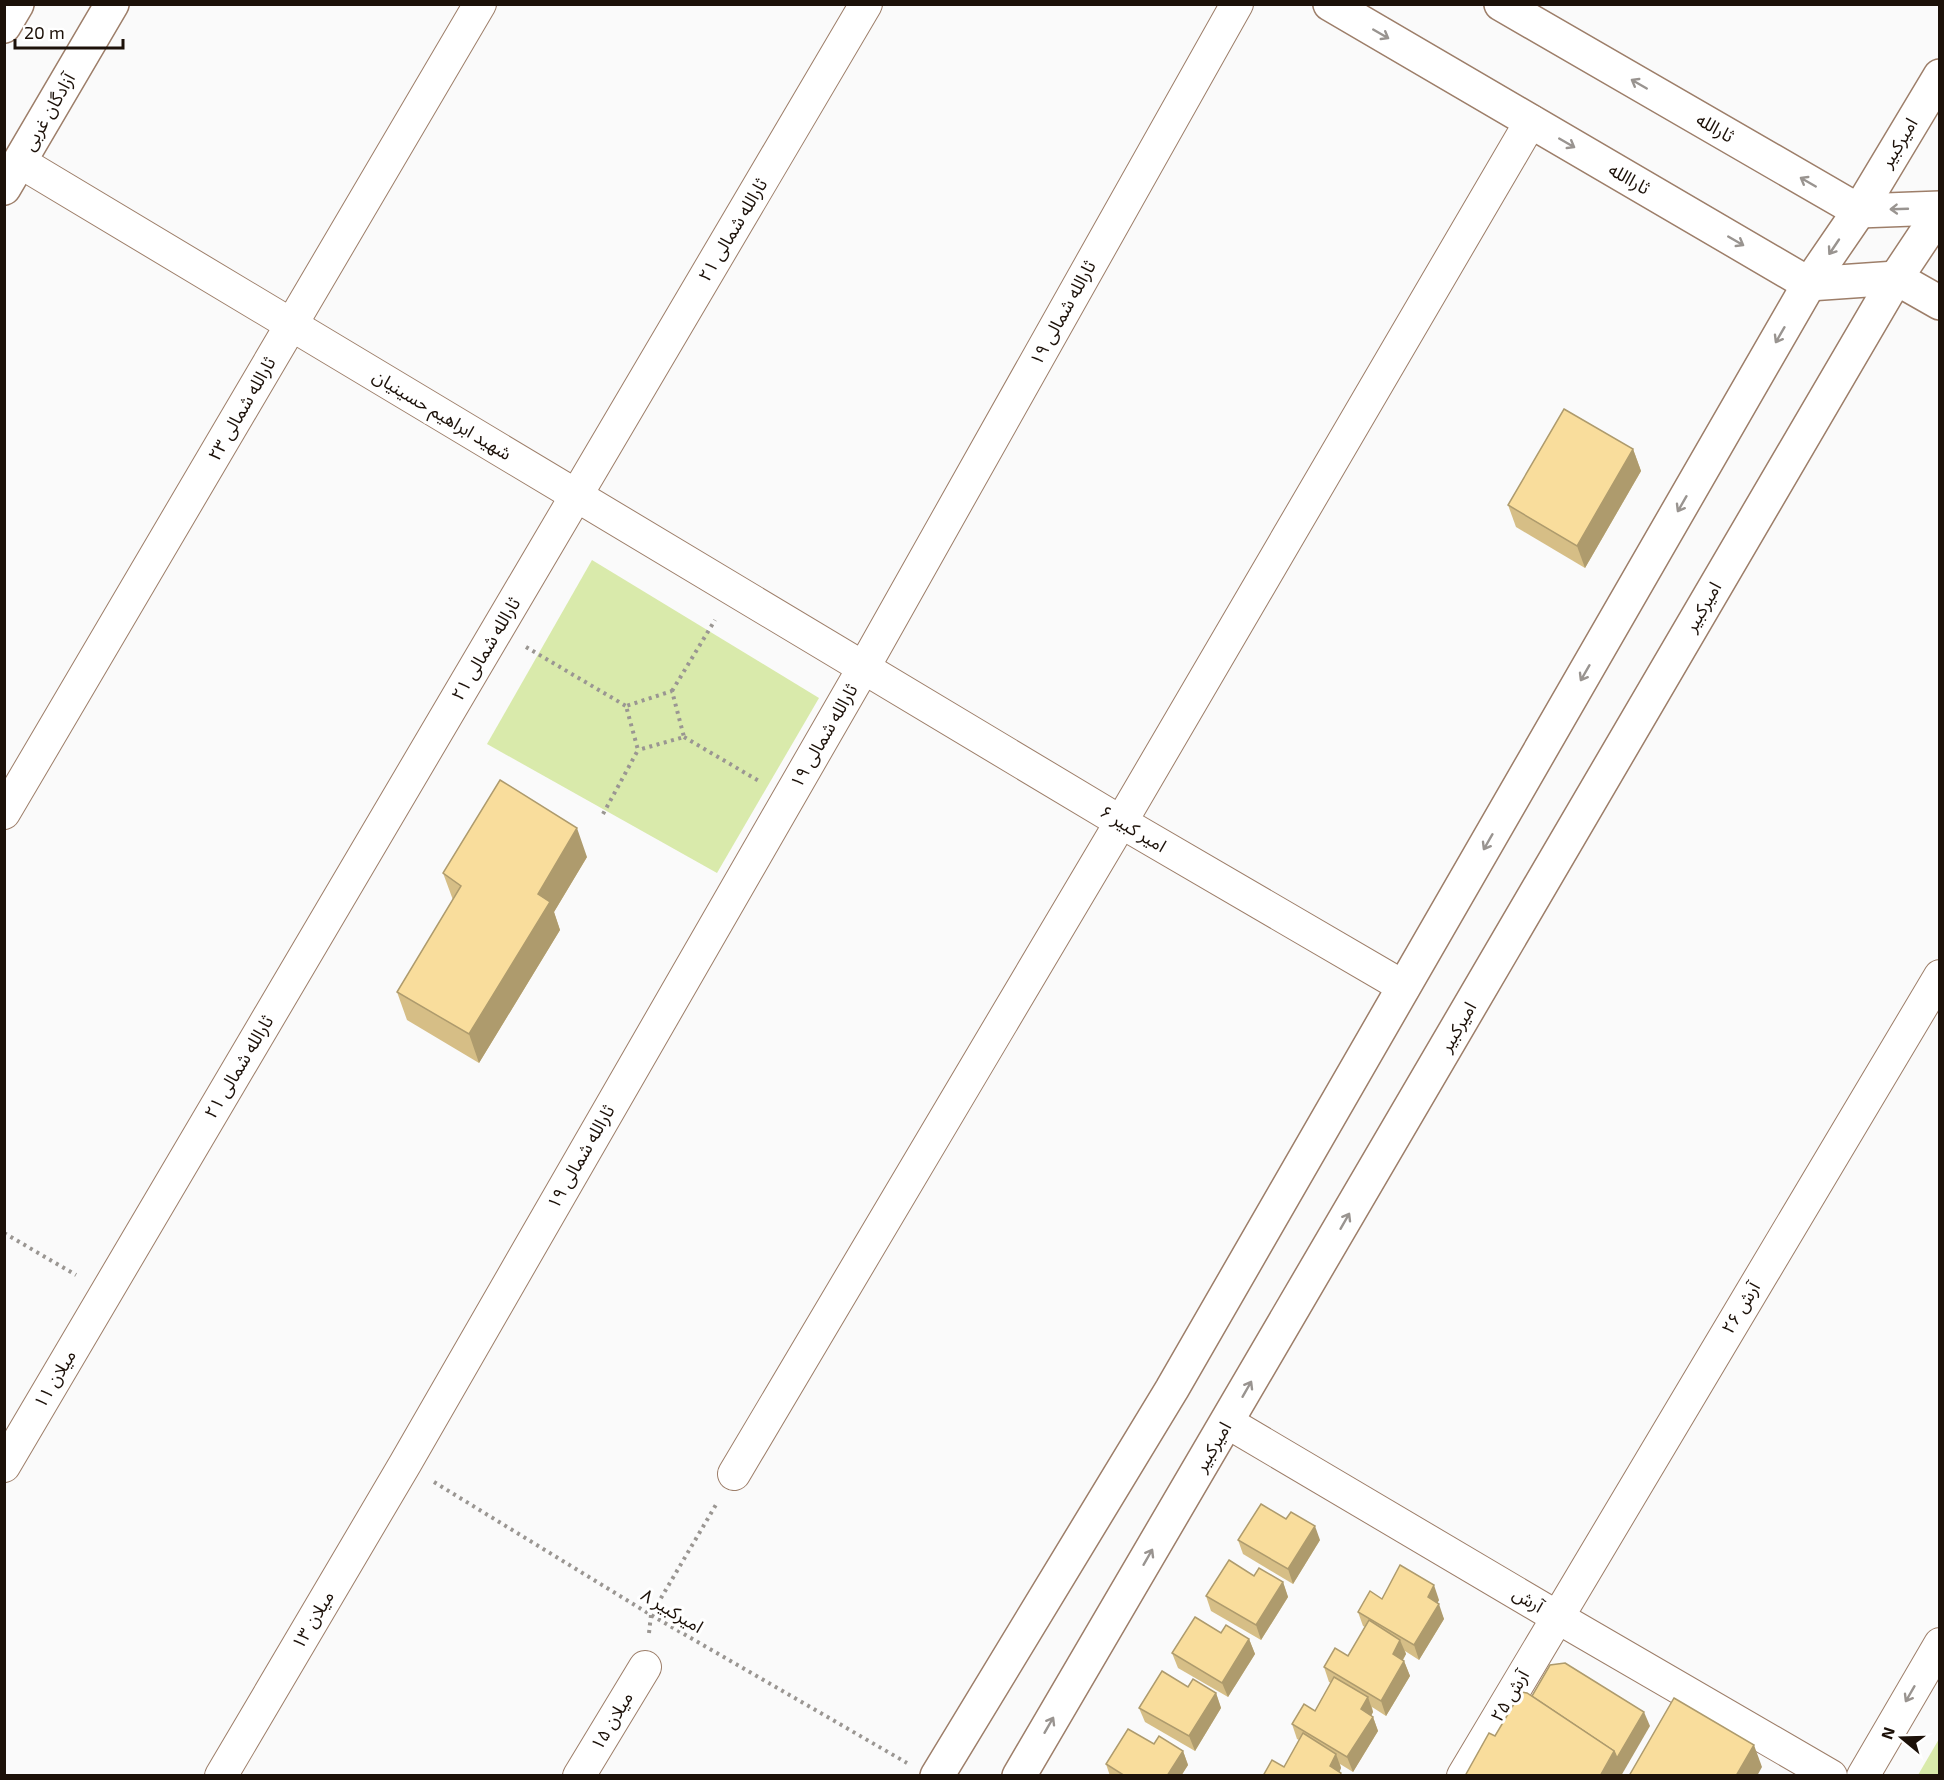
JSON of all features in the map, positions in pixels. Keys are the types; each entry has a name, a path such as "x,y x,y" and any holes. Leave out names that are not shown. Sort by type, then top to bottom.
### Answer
{"street":[{"path":"4,26 17,4"},
{"name":"آزادگان غربی","path":"12,175 112,4"},
{"name":"ثارالله شمالی ۲۳","path":"4,813 480,4"},
{"name":"ثارالله شمالی ۲۱","path":"106,1293 866,4"},
{"name":"ثارالله شمالی ۱۹","path":"405,1464 864,667 1237,4"},
{"name":"ثاراالله","path":"1330,4 1809,284"},
{"name":"ثارالله","path":"1501,4 1859,211"},
{"name":"امیرکبیر","path":"1809,284 1859,211 1940,75"},
{"path":"734,1474 1121,822 1531,122"},
{"name":"شهید ابراهیم حسینیان","path":"12,175 291,325 864,667"},
{"path":"1859,211 1940,210"},
{"name":"امیرکبیر","path":"1019,1776 1896,278 1940,210"},
{"path":"924,1771 1173,1389 1809,284 1896,278 1940,303"},
{"name":"امیر کبیر ۶","path":"864,667 1121,822 1404,987"},
{"name":"آرش ۲۶","path":"1557,1617 1935,994"},
{"name":"میلان ۱۱","path":"4,1466 106,1293"},
{"name":"آرش","path":"1227,1422 1831,1776"},
{"name":"میلان ۱۳","path":"220,1776 405,1464"},
{"name":"آرش ۲۵","path":"1463,1776 1557,1617"},
{"path":"1863,1776 1940,1644"},
{"name":"میلان ۱۵","path":"579,1776 645,1666"}],"path":[{"path":"626,706 672,691 734,589"},
{"path":"497,630 626,706 638,750 603,814"},
{"path":"672,691 684,737 788,798"},
{"path":"638,750 684,737"},
{"path":"4,1233 106,1293"},
{"name":"امیرکبیر ۸","path":"405,1464 651,1615 924,1771"},
{"path":"645,1666 651,1615 734,1474"}],"green space":[{"path":"592,560 819,698 717,873 487,744"},
{"path":"1939,1739 1939,1775 1918,1775"}],"building":[{"path":"1564,409 1633,449 1577,546 1508,505"},
{"path":"500,780 577,828 538,894 550,902 469,1034 397,992 461,886 443,873"},
{"path":"1261,1504 1286,1519 1291,1512 1315,1526 1288,1569 1238,1540"},
{"path":"1229,1560 1254,1576 1259,1568 1283,1582 1256,1625 1206,1596"},
{"path":"1400,1565 1434,1585 1428,1597 1439,1604 1414,1645 1358,1612 1370,1591 1382,1599"},
{"path":"1195,1617 1221,1633 1226,1625 1249,1639 1222,1683 1172,1653"},
{"path":"1369,1620 1400,1640 1393,1654 1404,1661 1381,1701 1324,1667 1335,1648 1348,1656"},
{"path":"1565,1663 1644,1712 1617,1758 1614,1751 1532,1696 1550,1665"},
{"path":"1162,1671 1188,1687 1193,1679 1216,1693 1189,1736 1139,1708"},
{"path":"1334,1677 1368,1697 1361,1709 1373,1717 1347,1757 1292,1724 1304,1704 1315,1711"},
{"path":"1521,1692 1527,1693 1614,1751 1600,1776 1465,1776 1489,1733 1495,1736"},
{"path":"1674,1698 1754,1745 1736,1776 1629,1776"},
{"path":"1128,1729 1154,1744 1159,1736 1183,1751 1167,1776 1125,1776 1106,1764"},
{"path":"1303,1733 1336,1754 1330,1766 1341,1773 1340,1776 1263,1776 1272,1760 1284,1767"}]}
